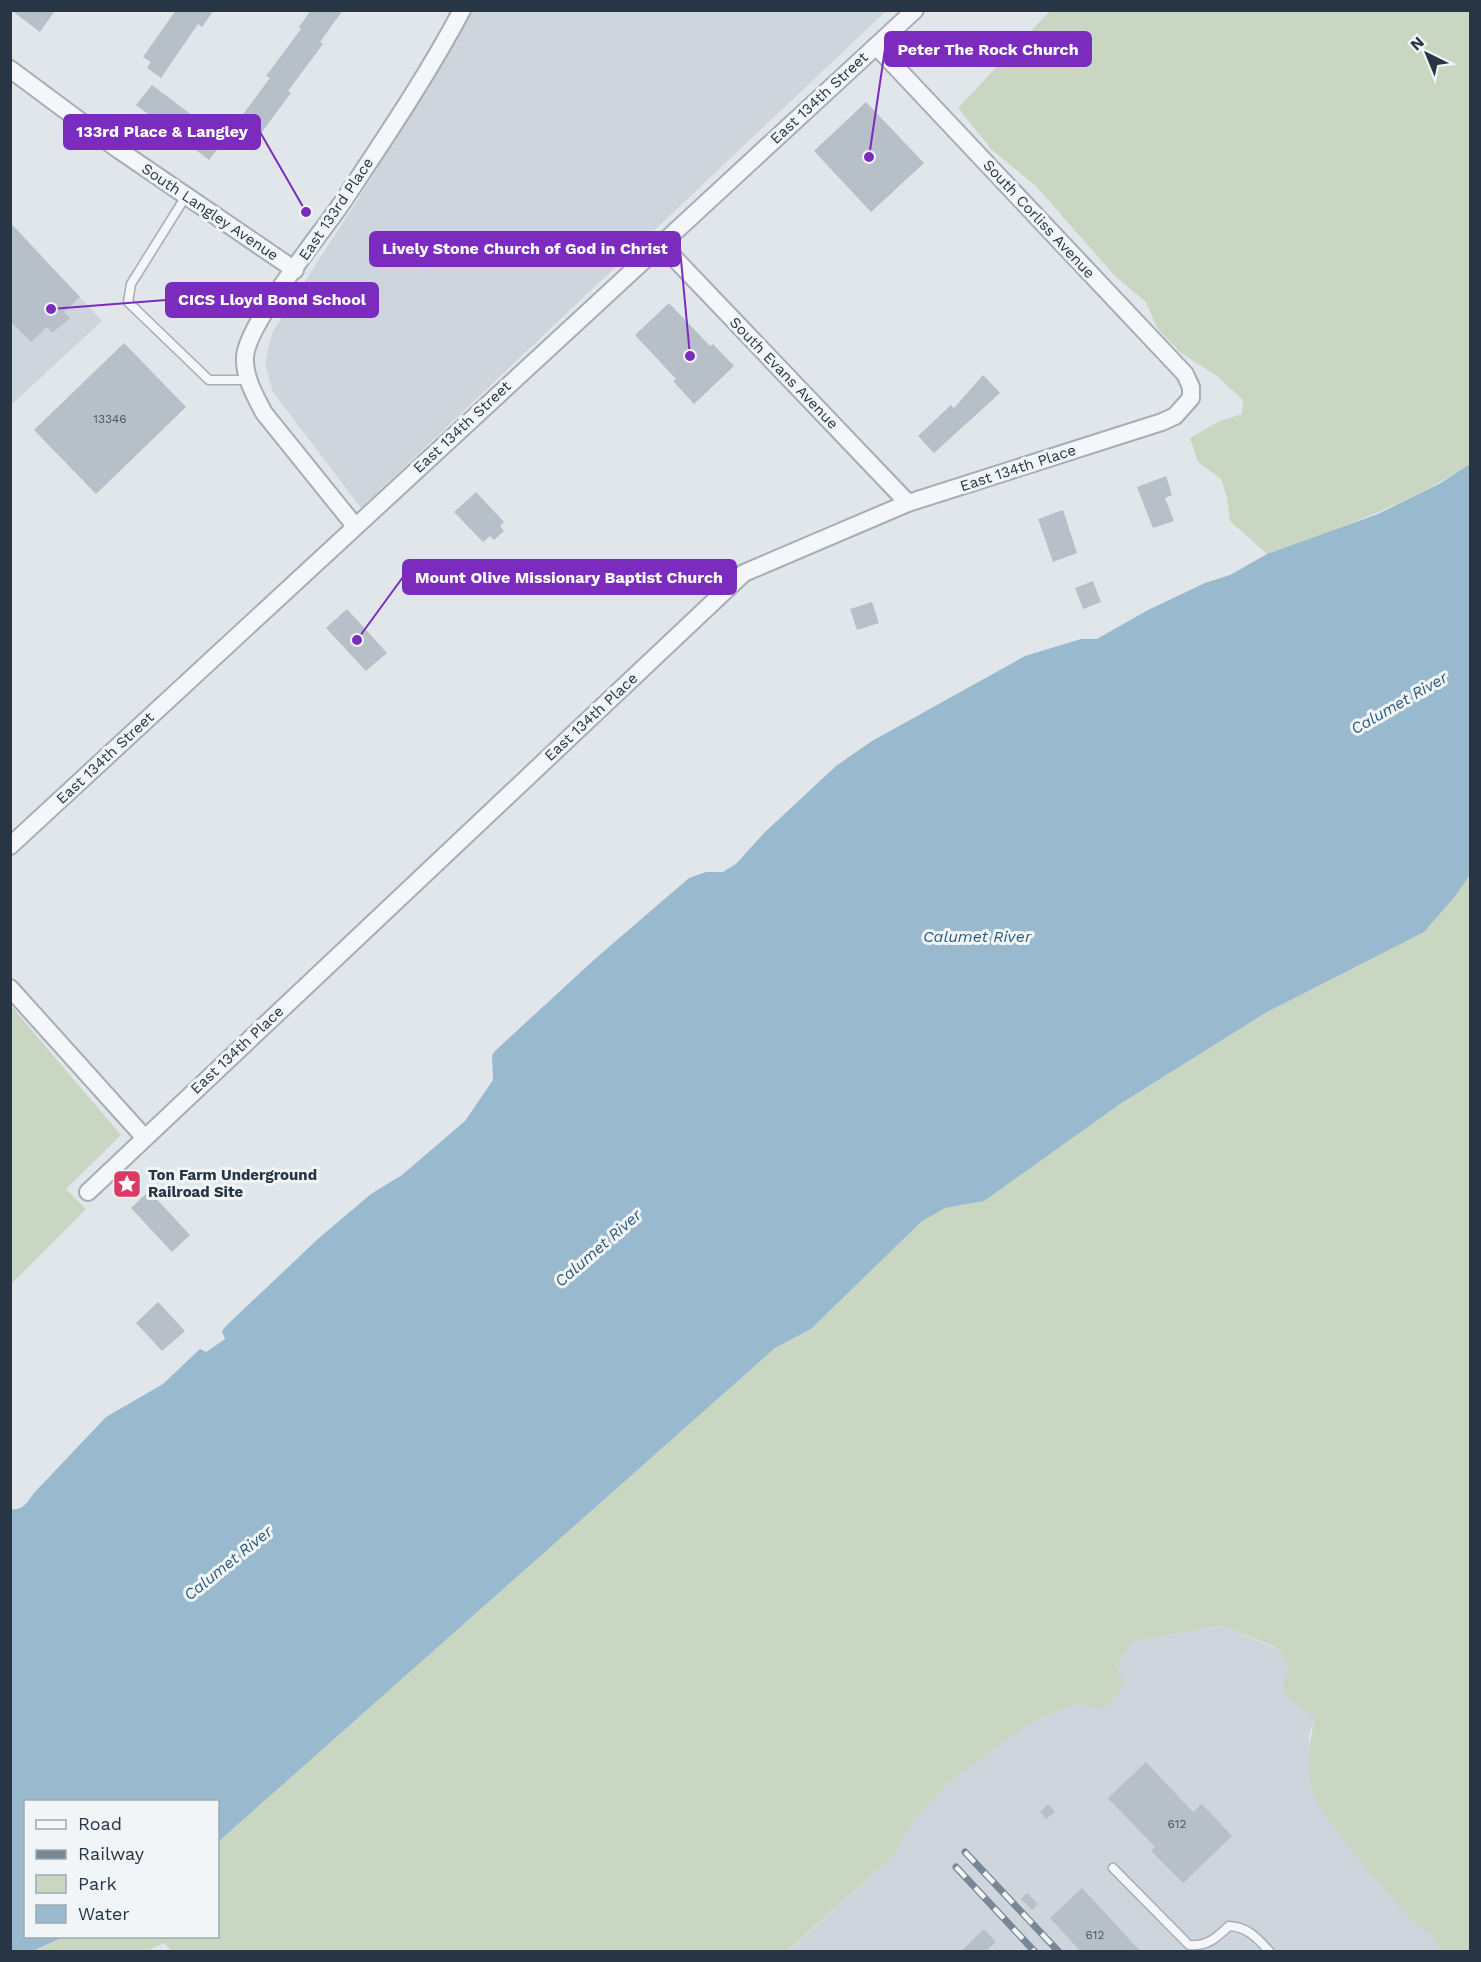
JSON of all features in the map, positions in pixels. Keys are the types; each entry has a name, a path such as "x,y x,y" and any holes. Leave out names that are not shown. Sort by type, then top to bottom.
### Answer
{"street":[{"name":"East 133rd Place","path":"355,526 264,413 249,380 245,357 256,324 356,181 446,41 462,10"},
{"name":"East 134th Street","path":"10,846 660,243 915,10"},
{"name":"South Corliss Avenue","path":"876,46 1185,374 1191,387 1191,398"},
{"name":"South Langley Avenue","path":"10,69 186,196 295,270"},
{"name":"South Evans Avenue","path":"660,243 908,503"},
{"name":"East 134th Place","path":"88,1192 744,573 908,503 1162,422 1175,416 1191,398"},
{"path":"10,988 144,1137"}],"lane":[{"path":"186,196 131,284 128,302 209,380 249,380"},
{"path":"1113,1868 1189,1945 1200,1946 1211,1942 1228,1926 1239,1927 1253,1934 1270,1952"}],"shaded area":[{"path":"473,10 886,11 361,508 273,392 265,364 268,349 273,331 371,179"},
{"path":"11,223 102,321 11,405"},
{"path":"1221,1625 1275,1648 1290,1665 1315,1719 1309,1735 1312,1792 1332,1823 1415,1923 1436,1938 1440,1951 787,1952 893,1856 914,1820 948,1783 1012,1734 1041,1718 1078,1704 1103,1708 1116,1696 1116,1668 1133,1642"}],"green space":[{"path":"1050,11 1470,11 1470,464 1397,504 1267,554 1230,521 1227,497 1221,479 1198,462 1190,438 1220,421 1242,414 1243,400 1217,376 1181,353 1157,328 1146,302 1114,275 1036,186 992,150 958,108"},
{"path":"1470,874 1470,1951 1440,1951 1432,1937 1404,1911 1342,1838 1312,1792 1309,1755 1315,1719 1288,1697 1282,1688 1289,1665 1275,1647 1221,1625 1133,1642 1116,1667 1125,1681 1116,1696 1103,1709 1078,1704 1041,1718 1012,1735 948,1783 914,1820 893,1856 787,1951 172,1952 164,1943 147,1951 33,1952 62,1938 219,1938 219,1841 775,1348 811,1329 921,1222 945,1208 984,1201 1120,1104 1267,1012 1424,932"},
{"path":"11,1006 121,1135 66,1189 86,1209 11,1284"}],"water":[{"name":"Calumet River","path":"1470,464 1470,874 1456,895 1424,932 1267,1012 1120,1104 984,1201 945,1208 921,1222 811,1329 775,1348 219,1841 219,1800 24,1800 24,1938 62,1938 33,1951 11,1951 11,1509 18,1509 24,1505 106,1417 163,1384 200,1349 206,1352 225,1339 222,1331 227,1325 319,1238 371,1194 402,1175 465,1121 493,1080 492,1055 496,1050 596,958 689,878 706,872 723,872 736,864 764,833 836,766 872,741 1025,656 1081,639 1097,639 1148,610 1205,583 1230,575 1267,554 1378,514 1439,484"}],"building":[{"path":"11,10 52,10 54,12 40,32"},
{"path":"176,10 214,10 202,27 198,24 161,78 147,68 151,62 143,57"},
{"path":"311,10 343,10 320,42 323,44 288,91 291,93 256,140 246,132 243,136 232,129 270,78 266,76 301,29 299,27"},
{"path":"152,85 225,140 209,160 136,105"},
{"path":"866,102 924,163 871,212 814,151"},
{"path":"10,223 80,297 64,312 70,318 52,333 47,327 31,342 10,321"},
{"path":"669,303 710,346 713,344 734,366 694,404 673,381 676,379 635,335"},
{"path":"124,343 186,407 96,494 34,430"},
{"path":"983,375 1000,393 934,453 918,436 951,405 954,408"},
{"path":"1166,476 1172,495 1165,498 1174,521 1153,528 1137,487"},
{"path":"476,492 504,522 500,526 504,531 494,540 490,536 483,542 454,512"},
{"path":"1063,510 1077,553 1053,562 1038,519"},
{"path":"1093,581 1101,602 1083,609 1075,588"},
{"path":"872,602 879,623 857,630 850,609"},
{"path":"347,609 387,653 366,671 326,628"},
{"path":"149,1191 190,1235 172,1252 131,1208"},
{"path":"158,1302 185,1331 162,1351 136,1323"},
{"path":"1146,1762 1193,1812 1202,1804 1232,1836 1183,1883 1151,1851 1155,1847 1108,1798"},
{"path":"1048,1804 1055,1812 1046,1819 1040,1812"},
{"path":"1082,1888 1141,1952 1081,1952 1050,1918"},
{"path":"1027,1893 1038,1904 1032,1910 1021,1899"},
{"path":"984,1929 996,1942 986,1951 960,1952"}],"railway":[{"path":"965,1852 1059,1952"},
{"path":"956,1867 1035,1952"}],"place":[{"name":"Peter The Rock Church","path":"869,157"},
{"name":"133rd Place & Langley","path":"306,212"},
{"name":"CICS Lloyd Bond School","path":"51,309"},
{"name":"Lively Stone Church of God in Christ","path":"690,356"},
{"name":"Mount Olive Missionary Baptist Church","path":"357,640"},
{"name":"Ton Farm Underground Railroad Site","path":"127,1184"}]}
